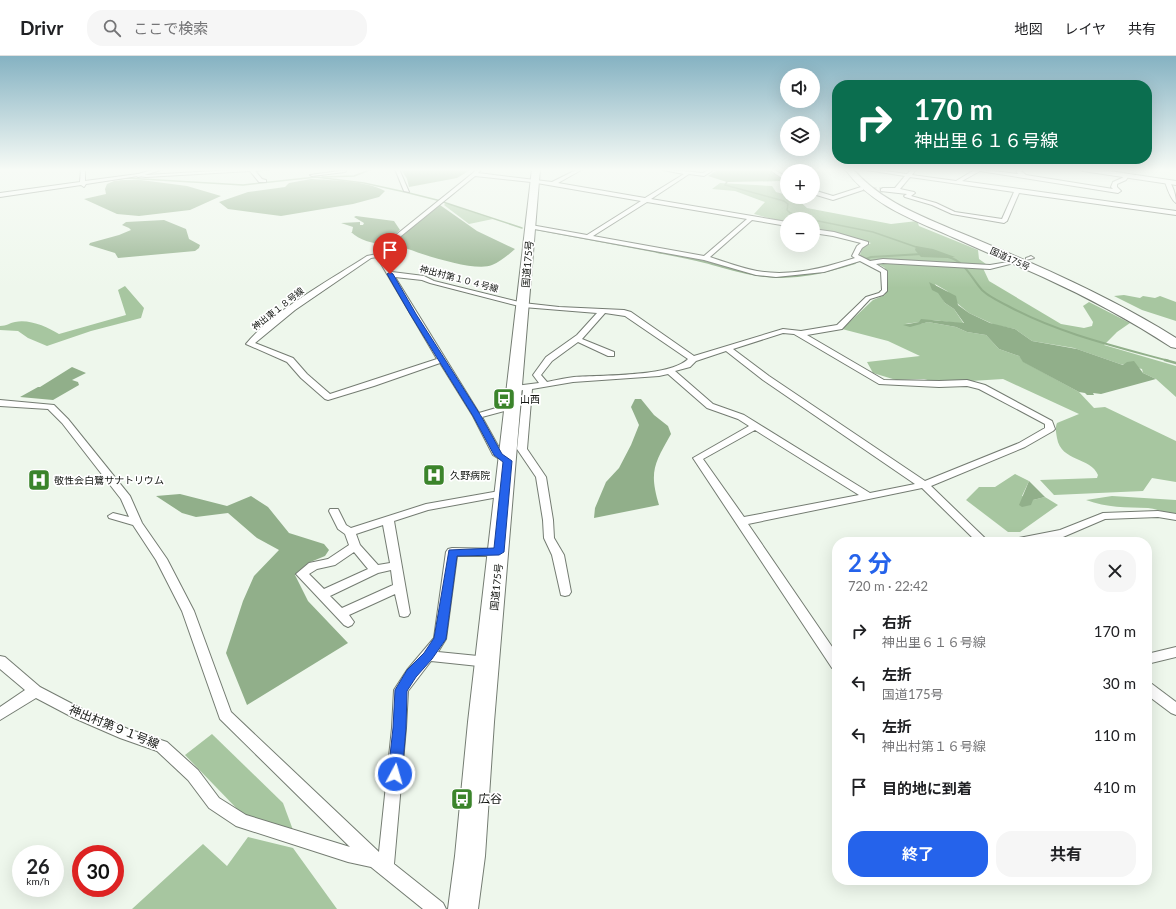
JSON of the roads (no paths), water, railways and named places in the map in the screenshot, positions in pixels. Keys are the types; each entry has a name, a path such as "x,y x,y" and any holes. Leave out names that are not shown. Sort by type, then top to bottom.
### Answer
{"highway":[{"name":"国道175号","path":"463,909 470,856 508,461 519,394 523,305 531,227 535,209"},
{"name":"国道175号","path":"902,209 1110,305 1176,344"}],"street":[{"path":"431,209 388,244 379,255 441,360 477,416 498,455 508,461"},
{"path":"588,237 632,209"},
{"path":"697,209 780,223"},
{"path":"945,209 954,213 1004,221 1009,209"},
{"path":"1146,209 1176,213"},
{"path":"705,258 751,218"},
{"path":"531,227 705,258 756,273 776,275 824,270 860,259"},
{"path":"799,334 839,328 868,298 881,294 885,290 884,271 855,256 859,247 866,243 834,234 820,232"},
{"name":"神出東１８号線","path":"379,255 369,258 287,312 262,332 250,344 290,360 304,376 328,397 387,380 441,360"},
{"path":"871,263 883,262 990,267 1012,262"},
{"name":"神出村第１０４号線","path":"390,274 424,278 432,282 523,305 602,312 613,311 628,314 694,359"},
{"path":"545,385 537,374 541,365 577,339 602,312"},
{"path":"477,416 519,394 545,385 573,380 659,374 687,365 694,359 783,331 796,332 882,382 939,384 967,383 982,387 1049,423 1050,429 1022,445 924,485 764,518 742,521"},
{"path":"577,339 612,354"},
{"path":"728,349 766,378 924,485 979,537"},
{"path":"670,371 710,406 741,417 867,496"},
{"path":"519,394 522,449 541,478 548,520 549,538 558,555 564,592"},
{"path":"0,403 51,407 65,421 126,498 137,523 161,559 188,611 225,715 380,864 437,909"},
{"path":"756,426 698,458 742,521 832,656"},
{"path":"350,532 426,507 505,493"},
{"path":"334,510 342,527 350,532 355,546 375,570"},
{"path":"1043,537 1063,533 1103,516 1158,514 1176,517"},
{"path":"113,516 137,523"},
{"path":"388,520 404,612"},
{"path":"355,546 331,562 313,566 302,574 344,618 400,587"},
{"path":"380,864 400,728 401,690 440,639 452,552 499,552"},
{"path":"322,594 375,570 396,565"},
{"path":"1152,658 1176,652"},
{"path":"428,656 488,662"},
{"name":"神出村第９１号線","path":"0,661 35,691 79,714 119,732 162,746 193,775 214,803 242,821 380,864"},
{"path":"0,714 35,691"},
{"path":"1152,692 1176,709"}],"waterway":[{"path":"464,209 522,228"},
{"path":"787,209 789,212"},
{"path":"820,221 873,232 919,248"},
{"path":"534,229 659,252"},
{"path":"659,252 750,274 776,277 799,276 855,263"},
{"path":"863,260 871,257 922,254"},
{"path":"948,257 959,262 987,294 1027,316 1087,338 1169,361"},
{"path":"1165,360 1176,363"}],"place":[{"name":"山西","path":"504,399"},
{"name":"久野病院","path":"434,475"},
{"name":"敬性会白鷺サナトリウム","path":"39,480"},
{"name":"広谷","path":"462,799"}]}
